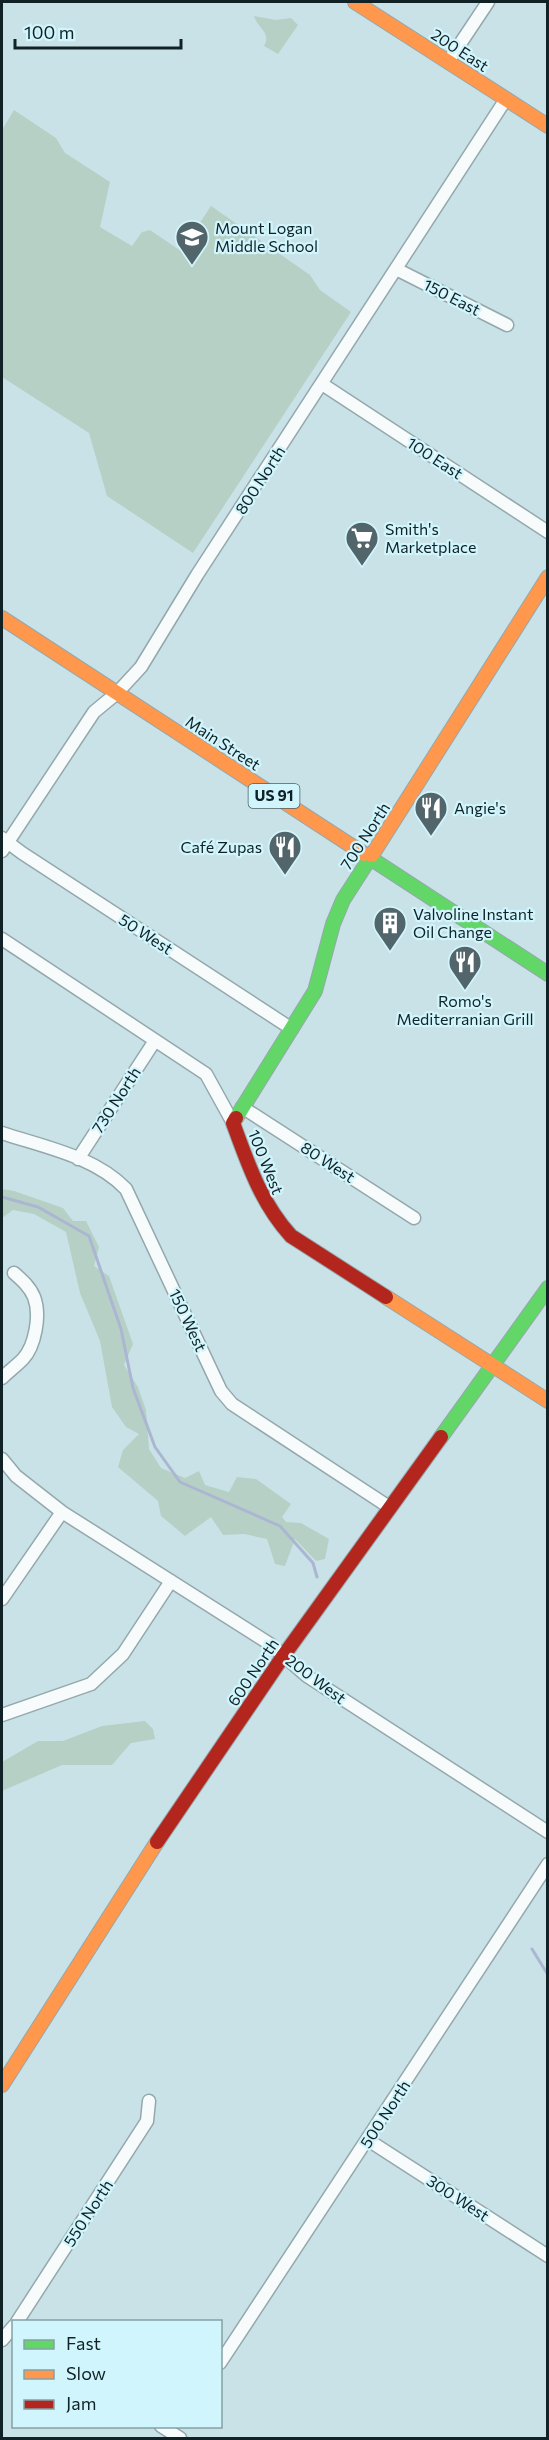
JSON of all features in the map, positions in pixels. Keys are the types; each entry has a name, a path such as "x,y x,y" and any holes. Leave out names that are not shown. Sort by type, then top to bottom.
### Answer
{"street":[{"name":"200 East","path":"355,2 548,126"},
{"path":"448,62 488,2"},
{"name":"800 North","path":"4,843 94,712 117,693 141,667 197,575 507,99"},
{"name":"150 East","path":"396,269 507,325"},
{"name":"100 East","path":"322,384 548,532"},
{"name":"700 North","path":"233,1123 315,991 333,924 343,900 548,577"},
{"name":"Main Street","path":"2,618 548,974"},
{"name":"50 West","path":"4,843 292,1029"},
{"name":"100 West","path":"2,939 154,1042 206,1074 233,1123 263,1201 274,1220 291,1236 548,1401"},
{"name":"730 North","path":"78,1159 154,1042"},
{"name":"80 West","path":"242,1107 414,1218"},
{"name":"150 West","path":"2,1133 101,1168 126,1189 217,1382 232,1404 389,1507"},
{"path":"2,1378 24,1358 31,1346 37,1323 35,1299 28,1286 14,1273"},
{"name":"600 North","path":"2,2085 167,1826 284,1655 548,1288"},
{"name":"200 West","path":"2,1459 16,1476 62,1512 284,1655 307,1676 548,1832"},
{"path":"2,1599 62,1512"},
{"path":"2,1715 91,1684 123,1654 171,1581"},
{"name":"500 North","path":"222,2360 548,1864"},
{"name":"550 North","path":"15,2320 147,2121 149,2101"},
{"name":"300 West","path":"368,2140 548,2256"},
{"name":"550 North","path":"2,2340 11,2326"}],"green space":[{"path":"254,16 276,20 291,18 298,25 278,54 264,46 265,34"},
{"path":"14,110 56,138 65,153 110,182 100,227 132,246 142,232 150,230 181,251 211,206 310,275 320,290 351,312 193,553 107,496 89,433 2,377 2,130"},
{"path":"2,1189 63,1208 73,1221 86,1221 99,1247 94,1266 109,1276 133,1344 124,1365 138,1387 146,1410 149,1449 161,1468 185,1478 199,1471 205,1485 229,1492 237,1477 256,1479 291,1504 282,1517 286,1522 301,1523 329,1539 325,1559 316,1561 295,1539 285,1566 275,1564 267,1539 244,1534 223,1535 211,1517 185,1536 161,1516 158,1501 118,1467 123,1450 139,1434 126,1427 112,1407 100,1341 80,1293 66,1232 34,1214 13,1210 2,1218"},
{"path":"145,1721 153,1729 155,1739 131,1743 112,1765 62,1765 2,1791 2,1762 38,1741 63,1741 102,1726"}],"waterway":[{"path":"2,1197 38,1207 89,1236 121,1329 133,1388 155,1447 180,1482 280,1526 313,1563 317,1577"},
{"path":"532,1949 548,1975"}],"traffic: fast":[{"path":"364,854 548,974"},
{"path":"236,1118 315,991 333,924 343,900 372,855"},
{"path":"441,1437 548,1288"}],"traffic: slow":[{"path":"355,2 548,126"},
{"path":"372,855 548,577"},
{"path":"2,618 364,854"},
{"path":"386,1297 548,1401"},
{"path":"2,2085 157,1842"}],"traffic: jam":[{"path":"236,1118 233,1123 256,1182 271,1210 291,1236 386,1297"},
{"path":"157,1842 284,1655 441,1437"}],"place":[{"name":"Mount Logan Middle School","path":"192,266"},
{"name":"Smith's Marketplace","path":"362,567"},
{"name":"Angie's","path":"431,837"},
{"name":"Café Zupas","path":"285,876"},
{"name":"Valvoline Instant Oil Change","path":"390,952"},
{"name":"Romo's Mediterranian Grill","path":"465,991"}]}
